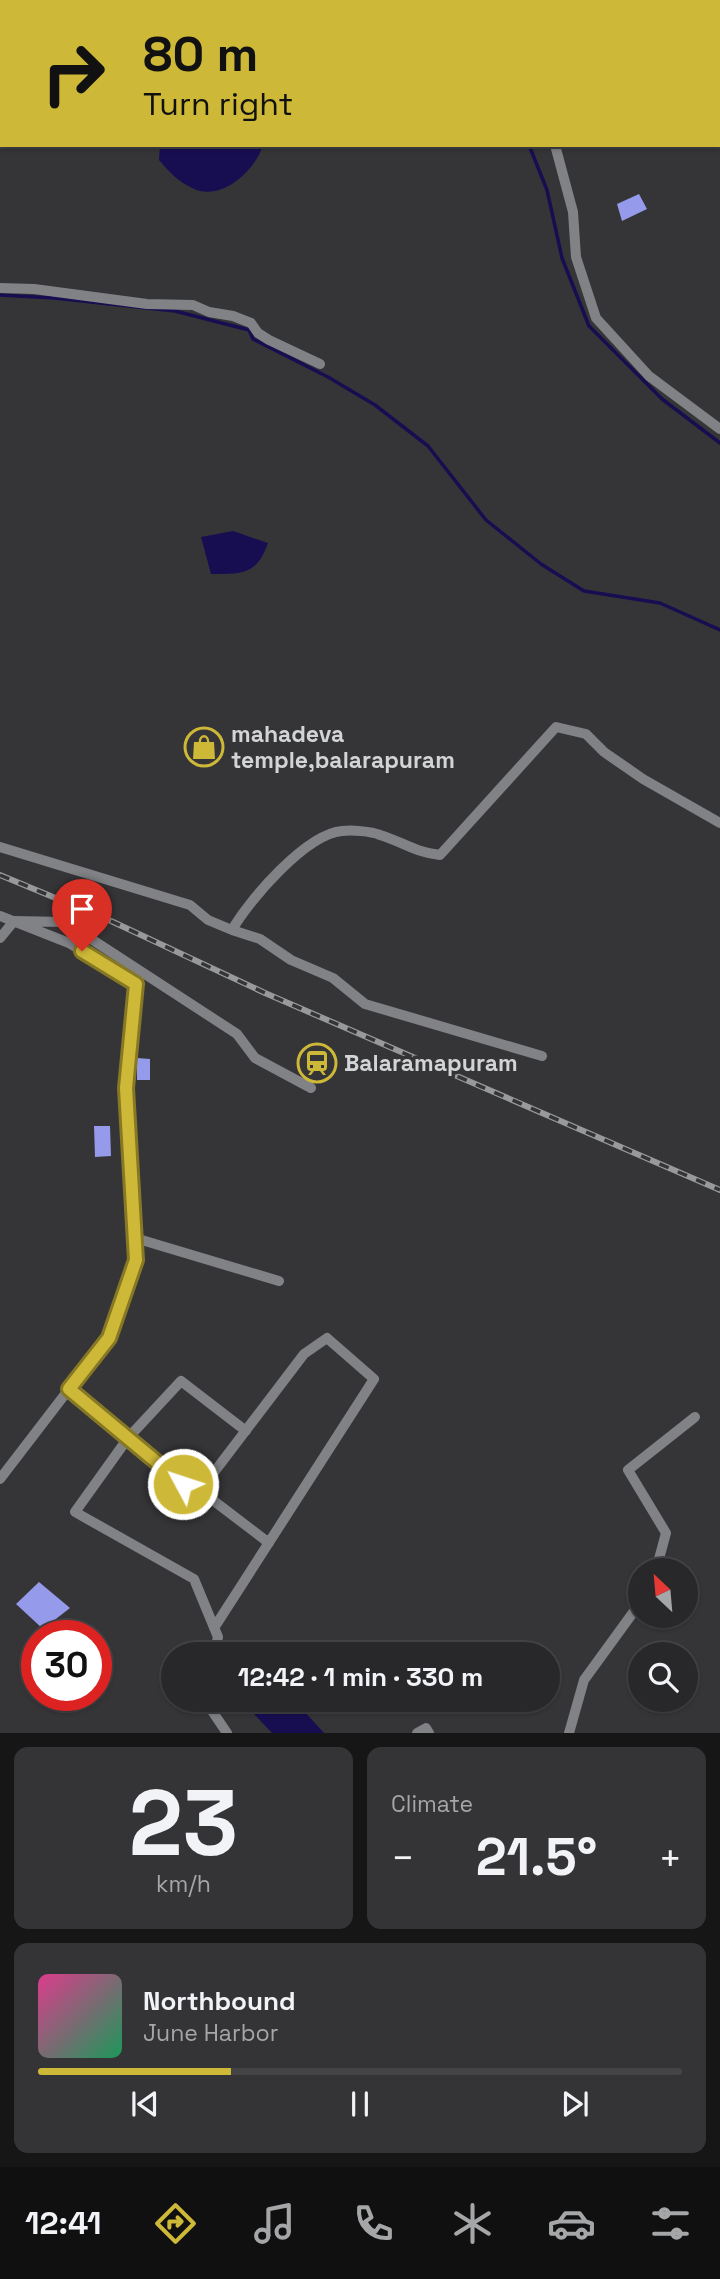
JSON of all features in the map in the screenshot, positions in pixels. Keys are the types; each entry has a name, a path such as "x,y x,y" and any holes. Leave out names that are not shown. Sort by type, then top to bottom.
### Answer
{"street":[{"path":"556,147 573,212 576,257 596,318 649,376 720,429"},
{"path":"0,288 41,290 147,304 192,305 251,323 258,333 269,341 320,364"},
{"path":"232,930 242,913 290,860 308,845 340,831 378,834 419,853 440,855 556,727 586,734 604,752 633,772 720,823"},
{"path":"0,848 190,905 208,920 260,939 291,960 333,978 365,1004 542,1056"},
{"path":"0,916 69,943 136,984 126,1088 136,1260 109,1338 0,1479"},
{"path":"0,938 14,922 65,922 237,1034 255,1058 311,1088"},
{"path":"135,1238 279,1281"},
{"path":"197,1488 215,1471 304,1354 327,1338 374,1379 214,1628"},
{"path":"217,1642 218,1637 194,1580 75,1512 128,1438 181,1381 246,1431"},
{"path":"69,1389 183,1484 197,1488 269,1543"},
{"path":"659,1558 666,1533 628,1470 695,1417"},
{"path":"569,1733 584,1680 628,1620"},
{"path":"213,1712 227,1733"},
{"path":"417,1733 426,1728 429,1733"}],"shaded area":[{"path":"160,147 262,147 245,174 225,188 214,191 203,192 183,183 159,160"},
{"path":"233,531 268,543 264,554 253,567 240,573 211,574 201,537"},
{"path":"305,1712 324,1733 272,1733 254,1714"}],"building":[{"path":"639,194 647,209 622,221 617,204"},
{"path":"137,1058 150,1059 150,1080 137,1080"},
{"path":"94,1126 110,1126 111,1156 95,1157"},
{"path":"39,1582 70,1608 55,1620 33,1620 16,1604"}],"waterway":[{"path":"530,147 547,190 562,258 589,326 662,399 720,443"},
{"path":"0,295 175,311 249,330 253,339 328,377 375,405 428,446 486,520 541,564 584,591 660,603 720,630"}],"railway":[{"path":"0,875 111,921 265,993 720,1190"}],"place":[{"name":"mahadeva temple,balarapuram","path":"204,747"},
{"name":"Balaramapuram","path":"317,1063"}],"route":[{"path":"82,951 136,984 126,1088 136,1260 109,1338 69,1389 183,1484"}]}
